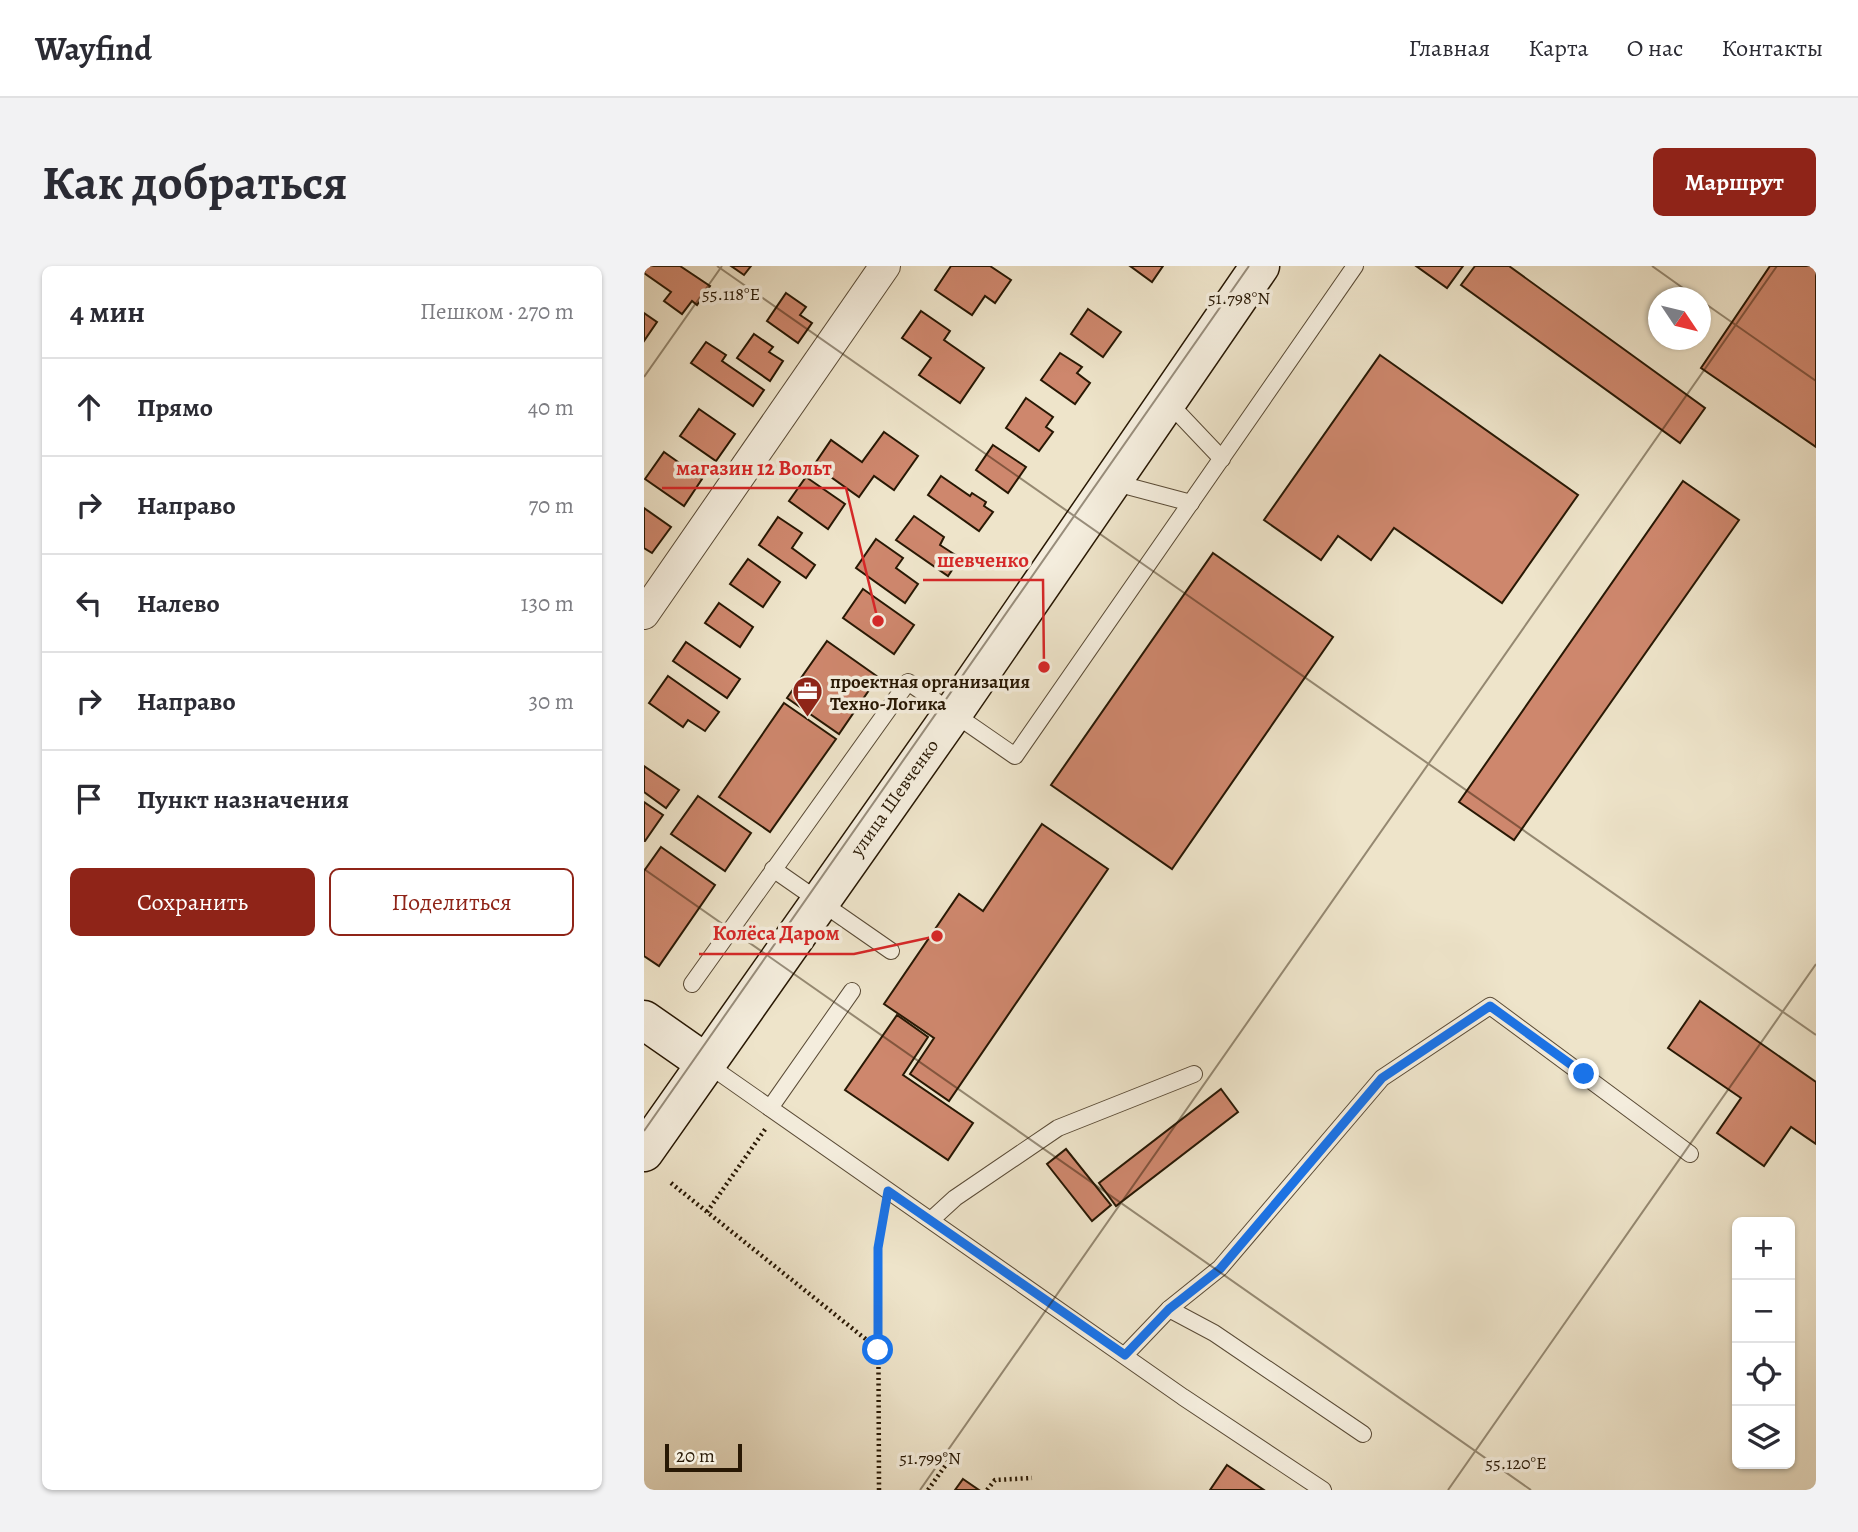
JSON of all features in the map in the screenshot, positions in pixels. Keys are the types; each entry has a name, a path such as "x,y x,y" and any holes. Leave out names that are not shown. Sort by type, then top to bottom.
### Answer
{"main road":[{"name":"улица Шевченко","path":"644,1152 953,713 1259,266"},
{"path":"644,1020 707,1064"}],"street":[{"path":"644,614 885,266"}],"lane":[{"path":"692,984 908,681 1016,756 1355,266"},
{"path":"1167,401 1222,459"},
{"path":"1112,482 1191,503"},
{"path":"773,869 891,951"},
{"path":"773,1110 852,991"},
{"path":"1125,1355 1169,1309 1220,1269 1382,1078 1490,1006 1690,1154"},
{"path":"707,1064 1125,1355 1300,1484 1322,1490"},
{"path":"931,1220 955,1198 1058,1128 1194,1074"},
{"path":"1169,1309 1214,1333 1363,1433"}],"path":[{"path":"707,1212 773,1110"},
{"path":"671,1183 878,1350"},
{"path":"879,1490 878,1248 888,1191"},
{"path":"928,1490 955,1452"},
{"path":"987,1490 995,1479 1032,1478"}],"building":[{"path":"646,266 680,266 710,286 697,305 692,301 682,314 664,301 671,292 644,273"},
{"path":"731,266 751,266 744,275"},
{"path":"951,266 990,266 1011,280 995,303 985,296 972,315 935,290"},
{"path":"1130,266 1163,266 1152,282"},
{"path":"1416,266 1463,266 1447,288"},
{"path":"1475,266 1509,266 1705,408 1680,443 1461,285"},
{"path":"1770,266 1816,266 1816,447 1701,368"},
{"path":"786,293 806,307 800,315 812,323 798,343 767,321"},
{"path":"1088,309 1121,332 1103,357 1071,334"},
{"path":"921,311 950,331 944,340 984,368 960,403 919,375 931,358 902,338"},
{"path":"644,313 657,322 644,341"},
{"path":"754,334 773,347 769,352 783,361 770,381 737,358"},
{"path":"706,342 726,355 722,361 764,390 753,406 691,363"},
{"path":"1060,353 1082,367 1077,373 1090,383 1075,404 1041,380"},
{"path":"1380,355 1578,495 1502,603 1394,528 1371,560 1338,536 1321,560 1264,520"},
{"path":"1026,398 1053,417 1046,427 1053,432 1039,451 1006,428"},
{"path":"699,409 735,434 716,461 680,436"},
{"path":"884,432 918,456 894,490 874,476 859,497 814,465 831,440 862,462"},
{"path":"993,445 1026,467 1008,493 976,470"},
{"path":"664,452 702,479 684,506 645,479"},
{"path":"941,476 970,496 972,493 986,502 984,506 993,512 979,531 928,495"},
{"path":"806,477 845,504 828,529 789,501"},
{"path":"1683,481 1739,520 1514,840 1459,802"},
{"path":"644,508 671,527 652,553 644,548"},
{"path":"914,516 944,537 940,545 960,558 948,576 896,540"},
{"path":"778,517 802,533 792,548 815,565 806,578 759,545"},
{"path":"876,539 903,558 896,568 918,584 905,603 856,568"},
{"path":"1213,553 1333,637 1172,869 1051,785"},
{"path":"748,559 780,582 763,607 730,584"},
{"path":"863,589 914,625 894,654 843,618"},
{"path":"719,603 753,627 740,647 705,623"},
{"path":"827,641 878,677 839,734 787,698"},
{"path":"686,642 740,679 727,698 673,661"},
{"path":"668,676 719,712 705,731 688,720 683,727 649,703"},
{"path":"784,703 836,739 770,832 719,797"},
{"path":"644,766 679,790 666,808 644,792"},
{"path":"698,796 751,833 725,871 671,834"},
{"path":"644,802 663,815 645,841 644,841"},
{"path":"1042,824 1108,869 949,1101 910,1074 934,1038 884,1004 959,894 983,911"},
{"path":"661,847 715,885 659,966 644,956 644,871"},
{"path":"1700,1001 1816,1082 1816,1144 1791,1127 1764,1166 1717,1133 1741,1098 1668,1048"},
{"path":"897,1015 928,1037 903,1075 973,1123 948,1160 845,1090"},
{"path":"1221,1089 1238,1112 1116,1206 1099,1183"},
{"path":"1066,1149 1111,1205 1092,1221 1047,1164"},
{"path":"1227,1465 1264,1490 1210,1490"},
{"path":"963,1479 979,1490 955,1490"}],"place":[{"name":"магазин 12 Вольт","path":"878,621"},
{"name":"шевченко","path":"1044,667"},
{"name":"проектная организация Техно-Логика","path":"807,719"},
{"name":"Колёса Даром","path":"937,936"}],"route":[{"path":"878,1350 878,1248 888,1191 1125,1355 1169,1309 1220,1269 1297,1174 1382,1078 1490,1006 1584,1074"}]}
